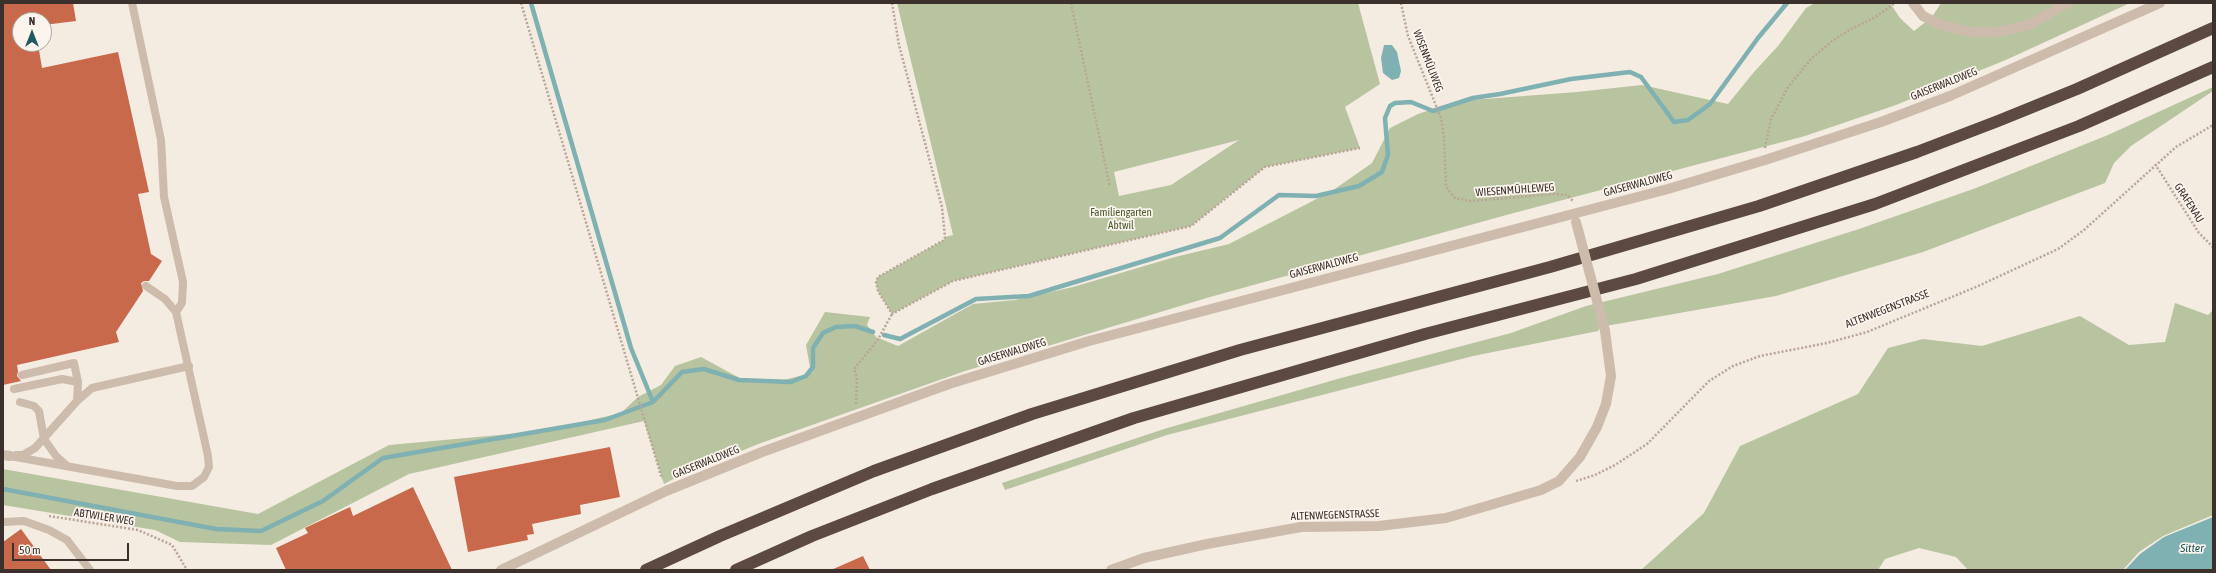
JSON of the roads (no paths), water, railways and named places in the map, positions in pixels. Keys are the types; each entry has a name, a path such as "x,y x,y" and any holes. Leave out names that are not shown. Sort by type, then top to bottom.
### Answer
{"highway":[{"path":"646,570 734,530 874,471 1032,414 1233,352 1564,263 1766,204 1916,152 1998,121 2077,89 2213,28"},
{"path":"736,570 819,534 938,486 1134,418 1425,334 1636,279 1875,204 2079,126 2213,67"}],"street":[{"path":"1913,3 1923,16 1940,25 1972,32 1991,32 2029,25 2068,3"},
{"name":"GAISERWALDWEG","path":"501,570 666,491 762,452 949,384 1089,341 1576,216 1766,160 1881,122 1950,96 2149,6 2160,3"},
{"name":"ALTENWEGENSTRASSE","path":"1111,570 1144,558 1301,526 1379,526 1446,518 1517,498 1559,481 1580,458 1597,427 1606,404 1611,376 1606,331 1576,216"}],"lane":[{"path":"132,3 161,140 164,197 183,282 182,304 176,312"},
{"path":"6,456 177,486 192,486 204,477 208,467 208,456 176,312 165,298 146,286"},
{"path":"22,375 74,363 78,382 77,401"},
{"path":"6,456 23,455 35,448 77,401 92,388 189,366"},
{"path":"14,389 62,378 78,382"},
{"path":"20,402 34,406 39,412 44,439 56,456 68,466"},
{"path":"3,522 24,521 49,530 67,540 90,570"}],"water":[{"path":"1384,45 1392,45 1397,52 1401,71 1399,78 1392,80 1383,73 1381,58"},
{"name":"Sitter","path":"2213,517 2213,570 2125,570 2140,554 2164,537"}],"waterway":[{"path":"531,3 631,348 653,402"},
{"path":"884,335 900,339 976,299 1029,296 1220,238 1279,195 1316,196 1359,186 1382,172 1388,155 1385,118 1390,106 1395,103 1411,102 1433,111 1473,98 1500,94 1571,79 1630,72 1641,77 1674,122 1688,120 1710,104 1758,38 1787,3"},
{"path":"3,489 216,529 261,531 323,501 383,458 605,420 653,402 682,372 704,369 739,380 791,382 806,376 813,367 813,348 823,333 836,327 855,326 873,332"}],"park label":[{"name":"Familiengarten Abtwil","path":"1121,219"}]}
